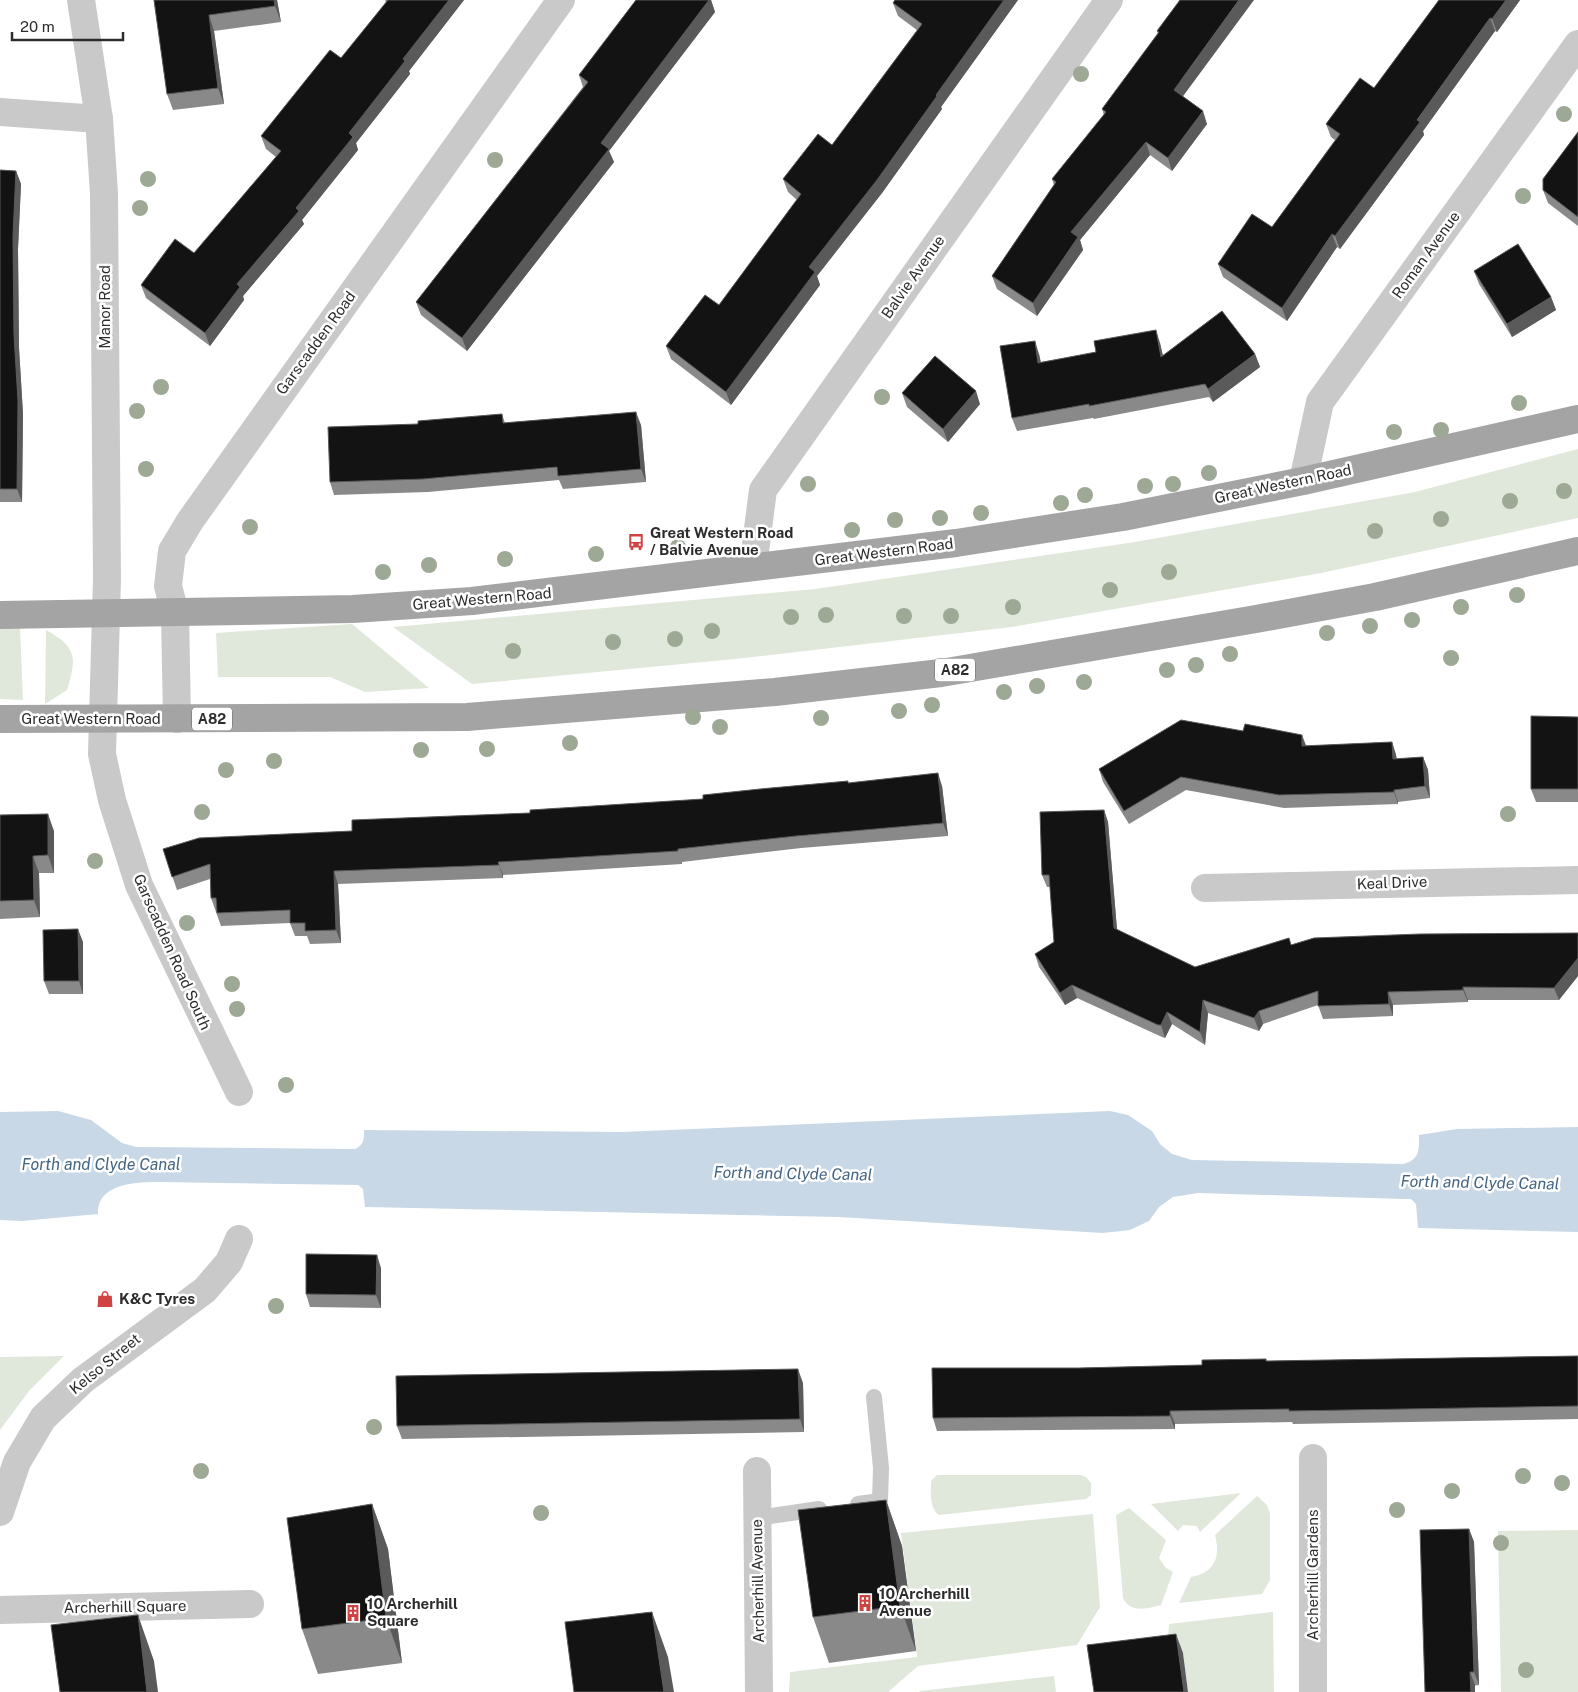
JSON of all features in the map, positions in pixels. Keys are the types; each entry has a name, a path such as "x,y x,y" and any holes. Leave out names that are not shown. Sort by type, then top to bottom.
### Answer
{"main road":[{"name":"Great Western Road","path":"0,615 354,609 472,601 956,543 1123,517 1303,481 1578,419"},
{"name":"Great Western Road","path":"0,719 467,717 775,692 941,672 1375,597 1578,551"}],"street":[{"name":"Manor Road","path":"81,0 99,119 104,203 106,569 103,719"},
{"name":"Garscadden Road","path":"177,719 175,613 168,586 172,551 190,521 561,0"},
{"name":"Balvie Avenue","path":"753,567 763,490 1109,0"},
{"name":"Roman Avenue","path":"1303,481 1320,402 1578,44"},
{"path":"0,112 99,119"},
{"name":"Garscadden Road South","path":"103,719 102,754 112,800 139,885 239,1092"},
{"name":"Keal Drive","path":"1206,888 1578,880"},
{"name":"Kelso Street","path":"0,1512 17,1462 42,1418 83,1380 205,1290 229,1262 239,1239"},
{"name":"Archerhill Gardens","path":"1313,1458 1313,1692"},
{"name":"Archerhill Avenue","path":"757,1471 759,1692"},
{"name":"Archerhill Square","path":"0,1610 250,1604"}],"lane":[{"path":"757,1518 880,1501 881,1468 874,1397"}],"shaded area":[{"path":"1578,449 1578,518 1321,573 1012,627 735,659 472,684 393,627 815,589 1135,542 1415,492"},
{"path":"352,624 429,688 365,692 330,677 218,677 216,633"},
{"path":"0,628 20,628 23,700 0,699"},
{"path":"46,630 64,642 72,654 73,661 67,690 45,704"},
{"path":"64,1356 29,1391 0,1430 0,1357"},
{"path":"937,1475 1080,1475 1086,1477 1091,1483 1091,1495 1086,1499 939,1515 932,1504 931,1495 931,1481"},
{"path":"1241,1493 1200,1532 1197,1526 1183,1525 1178,1531 1151,1504"},
{"path":"1257,1496 1267,1505 1270,1514 1270,1580 1262,1594 1179,1603 1191,1577 1205,1572 1214,1563 1217,1551 1215,1535"},
{"path":"1129,1508 1166,1540 1159,1558 1166,1568 1173,1572 1161,1605 1139,1609 1130,1606 1123,1598 1116,1515"},
{"path":"1093,1514 1100,1607 1077,1645 918,1666 888,1692 789,1692 790,1672 917,1657 901,1533"},
{"path":"1578,1530 1578,1692 1501,1692 1498,1531"},
{"path":"1273,1612 1274,1692 1188,1692 1183,1653 1167,1654 1169,1624"},
{"path":"1054,1676 1056,1692 919,1692 920,1691"}],"water":[{"name":"Forth and Clyde Canal","path":"58,1111 91,1120 122,1143 136,1147 355,1149 363,1142 364,1130 622,1132 1110,1111 1128,1115 1152,1131 1160,1144 1172,1154 1192,1160 1404,1164 1416,1157 1419,1135 1457,1129 1578,1127 1578,1232 1418,1228 1416,1204 1411,1199 1198,1193 1173,1197 1159,1207 1149,1221 1130,1230 1103,1233 839,1217 365,1207 363,1189 358,1185 162,1182 142,1182 121,1186 112,1190 104,1196 100,1203 98,1214 22,1221 0,1220 0,1112"}],"building":[{"path":"154,0 274,0 275,6 209,15 218,88 167,94"},
{"path":"388,0 449,0 349,133 353,137 296,208 299,211 237,284 240,287 205,333 141,285 175,239 194,253 281,151 261,136 330,50 341,58"},
{"path":"636,0 709,0 601,143 609,149 462,338 416,302 588,82 579,75"},
{"path":"895,0 1004,0 877,180 809,267 815,272 726,392 666,346 705,295 719,305 801,194 783,179 818,134 832,145 922,24 893,3"},
{"path":"1180,0 1239,0 1174,90 1203,111 1168,158 1146,142 1071,232 1078,237 1033,303 992,276 1056,182 1052,179 1106,112 1102,109 1159,32 1157,31"},
{"path":"1439,0 1506,0 1492,19 1490,18 1417,120 1420,122 1335,236 1332,234 1282,308 1218,264 1252,214 1272,227 1340,134 1326,124 1360,78 1374,88"},
{"path":"1578,132 1578,217 1543,190 1543,179"},
{"path":"0,170 16,171 13,236 14,335 18,401 17,489 0,489"},
{"path":"1518,244 1551,297 1507,324 1474,271"},
{"path":"1222,311 1255,354 1208,389 1205,384 1089,406 1089,404 1012,418 1000,346 1035,341 1038,363 1096,352 1094,341 1156,330 1161,357"},
{"path":"935,356 976,391 943,429 902,393"},
{"path":"636,412 641,469 558,476 557,467 423,479 330,482 328,427 418,424 418,421 502,414 503,423"},
{"path":"1531,716 1578,717 1578,789 1531,789"},
{"path":"1181,720 1243,731 1245,724 1302,735 1302,746 1392,742 1393,759 1423,757 1425,786 1394,790 1394,792 1279,795 1181,777 1124,811 1099,769"},
{"path":"938,773 943,823 796,836 678,849 678,851 498,862 499,865 334,871 336,930 305,931 305,923 290,923 290,910 217,913 216,898 211,898 210,864 172,877 163,849 199,838 352,831 352,820 530,813 530,810 703,799 703,795 848,781 848,783"},
{"path":"1104,810 1114,928 1195,967 1289,938 1291,945 1314,938 1420,934 1578,933 1578,958 1554,988 1463,987 1463,990 1388,992 1389,1004 1318,1006 1318,991 1259,1011 1254,1018 1203,1000 1200,1032 1167,1012 1161,1025 1158,1025 1072,985 1060,993 1035,954 1054,942 1049,875 1042,875 1040,812"},
{"path":"48,814 48,855 33,856 34,900 0,901 0,815"},
{"path":"78,929 79,981 44,981 43,930"},
{"path":"306,1254 377,1255 376,1295 306,1294"},
{"path":"1578,1356 1578,1406 1170,1411 1170,1416 933,1418 932,1368 1079,1368 1202,1365 1202,1360 1266,1359 1266,1361"},
{"path":"798,1369 800,1419 397,1426 396,1376"},
{"path":"886,1500 900,1606 813,1617 798,1510"},
{"path":"372,1504 386,1618 302,1629 287,1518"},
{"path":"1469,1529 1474,1672 1470,1672 1471,1692 1425,1692 1420,1530"},
{"path":"652,1612 664,1692 574,1692 565,1622"},
{"path":"138,1615 147,1692 60,1692 51,1625"},
{"path":"1176,1634 1184,1692 1094,1692 1087,1645"}],"place":[{"name":"Great Western Road / Balvie Avenue","path":"636,542"},
{"name":"K&C Tyres","path":"105,1299"},
{"name":"10 Archerhill Avenue","path":"865,1603"},
{"name":"10 Archerhill Square","path":"353,1613"}]}
